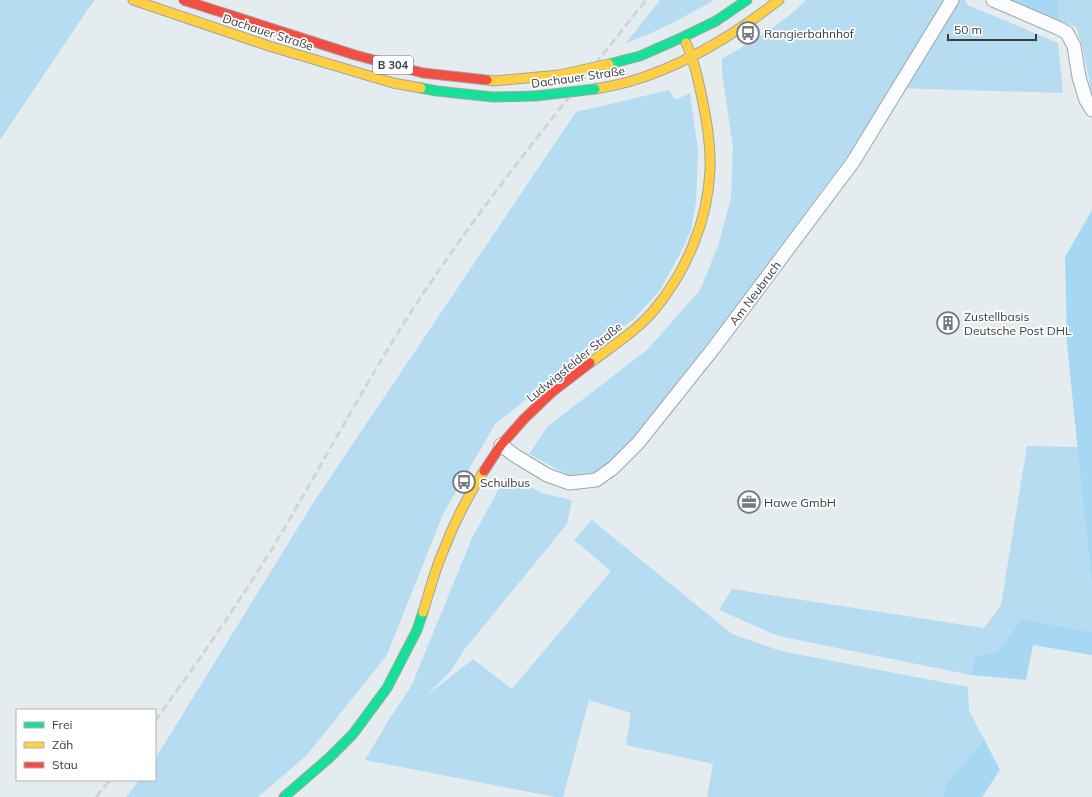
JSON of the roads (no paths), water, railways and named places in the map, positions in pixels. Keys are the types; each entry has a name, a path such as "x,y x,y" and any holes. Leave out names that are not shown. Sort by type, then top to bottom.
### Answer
{"main road":[{"name":"Dachauer Straße","path":"133,0 269,46 393,83 437,91 493,97 548,95 595,89 628,82 660,71 712,46 748,24 780,0"},
{"name":"Dachauer Straße","path":"183,0 355,55 423,73 460,78 494,80 559,75 640,56 716,21 747,0"},
{"name":"Ludwigsfelder Straße","path":"284,797 330,758 353,734 387,688 417,630 441,556 452,528 474,486 501,445 524,419 551,393 630,333 655,309 677,278 698,232 706,202 710,170 708,124 692,56 683,37"}],"street":[{"name":"Am Neubruch","path":"501,445 514,455 547,475 570,483 596,480 613,468 638,443 713,349 853,162 952,0"},
{"path":"993,0 1058,28 1067,34 1074,46 1079,77 1086,100 1092,110"}],"railway":[{"path":"156,720 264,562 382,359 425,290 455,247 549,122 646,0"},
{"path":"96,797 109,781"}],"place":[{"name":"Rangierbahnhof","path":"748,33"},
{"name":"Zustellbasis Deutsche Post DHL","path":"948,323"},
{"name":"Schulbus","path":"464,482"},
{"name":"Hawe GmbH","path":"749,502"}]}
